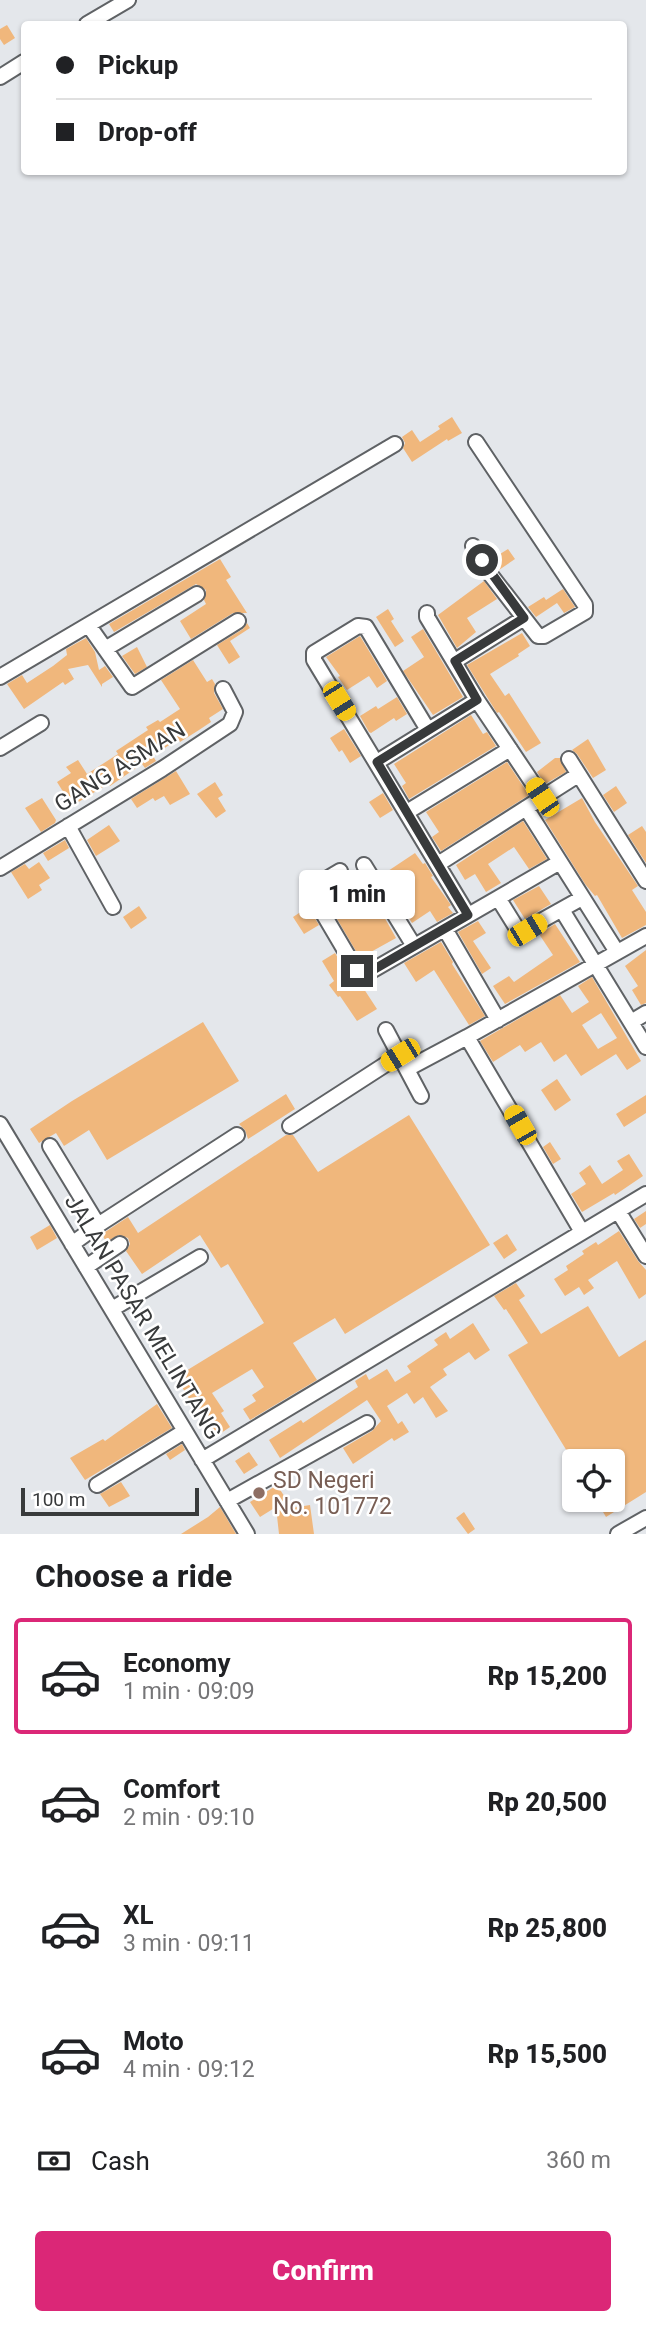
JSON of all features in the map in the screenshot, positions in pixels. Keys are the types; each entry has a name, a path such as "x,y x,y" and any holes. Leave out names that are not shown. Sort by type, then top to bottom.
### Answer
{"street":[{"path":"92,21 128,0"},
{"path":"0,77 21,64"},
{"path":"473,546 536,635 541,637 585,612 586,608 476,442"},
{"path":"0,677 394,444"},
{"path":"105,649 197,594"},
{"path":"427,613 477,700 542,797"},
{"path":"455,661 524,618"},
{"path":"89,626 130,685 134,686 238,621"},
{"path":"428,730 366,627 358,626 314,653 314,660 468,915"},
{"name":"GANG ASMAN","path":"0,868 230,724 235,712 223,689"},
{"path":"377,762 477,700"},
{"path":"0,748 41,723"},
{"path":"407,812 510,749"},
{"path":"569,759 646,881"},
{"path":"438,864 578,775"},
{"path":"526,808 617,952"},
{"path":"68,826 113,907"},
{"path":"340,871 313,887 311,893 357,971 366,974 560,862"},
{"path":"364,865 414,946"},
{"path":"498,898 516,926 523,931 582,898"},
{"path":"562,910 646,1047"},
{"path":"444,929 498,1020"},
{"path":"407,1069 646,936"},
{"path":"631,1022 646,1013"},
{"path":"386,1030 421,1096"},
{"path":"467,1037 582,1232"},
{"path":"290,1125 400,1055"},
{"name":"JALAN PASAR MELINTANG","path":"0,1124 247,1534"},
{"path":"72,1244 237,1135"},
{"path":"50,1146 97,1225"},
{"path":"202,1460 646,1194"},
{"path":"618,1212 646,1256"},
{"path":"86,1267 120,1244"},
{"path":"112,1309 200,1257"},
{"path":"227,1501 367,1423"},
{"path":"97,1485 185,1431"},
{"path":"618,1534 646,1518"}],"building":[{"path":"7,25 15,38 4,45 0,39 0,29"},
{"path":"452,417 462,433 448,441 447,439 412,462 403,448 405,443 402,437 412,430 420,442"},
{"path":"508,549 515,559 499,570 492,559"},
{"path":"220,559 231,577 226,580 247,613 233,613 191,639 180,621 206,604 206,590 196,584 114,632 109,624"},
{"path":"484,581 497,599 467,618 476,632 457,648 438,615"},
{"path":"563,589 575,607 564,613 557,603 536,617 528,607 544,597 546,600"},
{"path":"388,609 394,619 391,621 404,641 395,647 376,617"},
{"path":"247,623 250,628 230,641 240,657 229,664 217,645 243,629"},
{"path":"423,629 463,697 433,715 403,671 424,657 411,637"},
{"path":"522,633 530,646 490,674 505,696 509,693 541,743 526,752 499,712 497,713 467,665"},
{"path":"360,636 387,681 377,688 369,676 347,690 326,657"},
{"path":"86,638 95,652 99,670 105,666 113,677 102,684 102,687 88,665 68,669 74,679 65,685 63,682 24,709 7,684 22,675 27,683 67,655 66,649"},
{"path":"137,647 147,667 135,674 122,656"},
{"path":"193,660 207,682 212,679 215,684 214,693 223,709 209,718 211,722 153,756 156,761 145,768 142,764 110,786 108,784 72,806 57,782 71,773 66,767 78,760 87,774 118,754 116,751 148,730 146,727 158,720 160,722 180,709 161,680"},
{"path":"397,697 407,714 369,732 360,716"},
{"path":"471,715 483,734 487,732 496,746 409,799 402,786 406,783 394,764"},
{"path":"344,729 361,756 350,763 330,738"},
{"path":"588,739 606,770 593,778 572,750"},
{"path":"555,758 560,758 566,772 545,784 537,772"},
{"path":"507,762 529,795 441,851 432,837 439,832 426,812"},
{"path":"176,771 190,794 170,805 164,796 155,801 153,798 137,808 131,799"},
{"path":"215,782 223,795 218,798 226,811 216,818 197,794"},
{"path":"616,786 627,803 614,812 603,795"},
{"path":"383,793 393,810 380,818 369,802"},
{"path":"42,798 56,820 41,832 25,808"},
{"path":"582,798 638,886 632,890 646,912 646,925 622,938 597,895 585,884 545,820"},
{"path":"523,821 547,859 529,869 514,847 488,864 501,883 486,892 475,874 465,880 456,865"},
{"path":"109,825 120,841 96,856 87,840"},
{"path":"642,826 646,832 646,863 628,835"},
{"path":"65,840 69,848 48,861 43,853"},
{"path":"415,853 423,864 425,863 433,876 431,877 451,905 448,907 453,913 437,922 430,911 412,923 382,875"},
{"path":"39,862 50,878 39,885 42,890 28,899 11,872 25,864 29,869"},
{"path":"357,877 371,898 373,897 396,938 360,958 327,902 346,889 344,886"},
{"path":"539,886 551,904 525,919 513,900"},
{"path":"139,906 147,918 131,929 123,917"},
{"path":"308,907 319,925 304,934 293,917"},
{"path":"478,921 486,933 473,941 491,968 482,974 458,932"},
{"path":"555,924 580,962 505,1004 493,986 509,976 514,982 553,955 539,934"},
{"path":"441,942 485,1016 469,1025 434,970 416,982 404,963"},
{"path":"646,950 646,1003 641,1005 632,990 638,986 625,966"},
{"path":"335,953 349,976 359,989 362,986 377,1009 357,1021 329,985 334,981 322,961"},
{"path":"592,977 641,1061 627,1070 616,1054 581,1076 566,1054 554,1062 541,1042 525,1052 520,1045 493,1062 480,1041 560,995 572,1013 589,1002 578,986","holes":["601,1013 617,1038 598,1049 582,1025"]},
{"path":"203,1022 239,1081 107,1160 89,1130 64,1146 56,1133 39,1143 30,1129"},
{"path":"557,1079 571,1100 555,1111 541,1090"},
{"path":"286,1094 295,1109 248,1139 239,1124"},
{"path":"646,1095 646,1113 624,1127 616,1114"},
{"path":"409,1115 490,1245 345,1334 335,1318 293,1343 317,1380 250,1420 243,1409 256,1401 252,1395 264,1387 252,1369 212,1393 224,1411 221,1413 230,1427 211,1440 176,1377 264,1323 228,1264 221,1268 200,1235 142,1274 126,1251 130,1244 128,1238 119,1235 106,1242 102,1234 128,1217 138,1233 286,1135 293,1135 318,1172"},
{"path":"550,1142 561,1159 553,1164 543,1147"},
{"path":"629,1154 643,1176 615,1195 614,1193 582,1212 571,1194 586,1184 579,1173 590,1165 602,1184 623,1170 617,1161"},
{"path":"646,1211 646,1224 640,1228 634,1219"},
{"path":"50,1225 57,1238 37,1250 30,1237"},
{"path":"619,1231 646,1270 646,1294 639,1299 617,1261 588,1280 594,1288 584,1295 579,1287 565,1296 554,1279 568,1270 566,1266 584,1254 582,1251 596,1242 598,1245"},
{"path":"507,1234 517,1250 504,1259 493,1243"},
{"path":"516,1283 525,1296 519,1300 541,1334 588,1306 619,1357 646,1340 646,1492 625,1505 625,1449 566,1449 508,1355 528,1343 506,1309 504,1310 494,1296"},
{"path":"473,1323 490,1350 475,1360 469,1352 443,1369 447,1375 430,1387 448,1411 436,1418 423,1397 414,1404 407,1393 387,1406 398,1424 402,1421 409,1432 394,1441 392,1438 353,1464 343,1448 372,1431 381,1421 367,1400 280,1458 269,1440 301,1420 303,1423 358,1387 355,1381 366,1374 369,1380 387,1369 395,1382 411,1372 407,1366 438,1345 434,1340 446,1332 450,1339"},
{"path":"157,1404 172,1428 85,1480 70,1458 103,1439 105,1441"},
{"path":"182,1444 185,1450 170,1460 166,1454"},
{"path":"249,1452 258,1465 244,1474 235,1461"},
{"path":"121,1482 130,1496 109,1507 100,1494"},
{"path":"277,1485 292,1508 310,1505 314,1534 279,1534 276,1507 260,1517 250,1502"},
{"path":"220,1507 236,1534 181,1534 208,1517"},
{"path":"464,1512 475,1529 468,1534 456,1518"}],"place":[{"name":"SD Negeri No. 101772","path":"259,1493"}],"route":[{"path":"357,971 366,974 468,915 377,762 477,700 455,661 524,618 482,560"}]}
